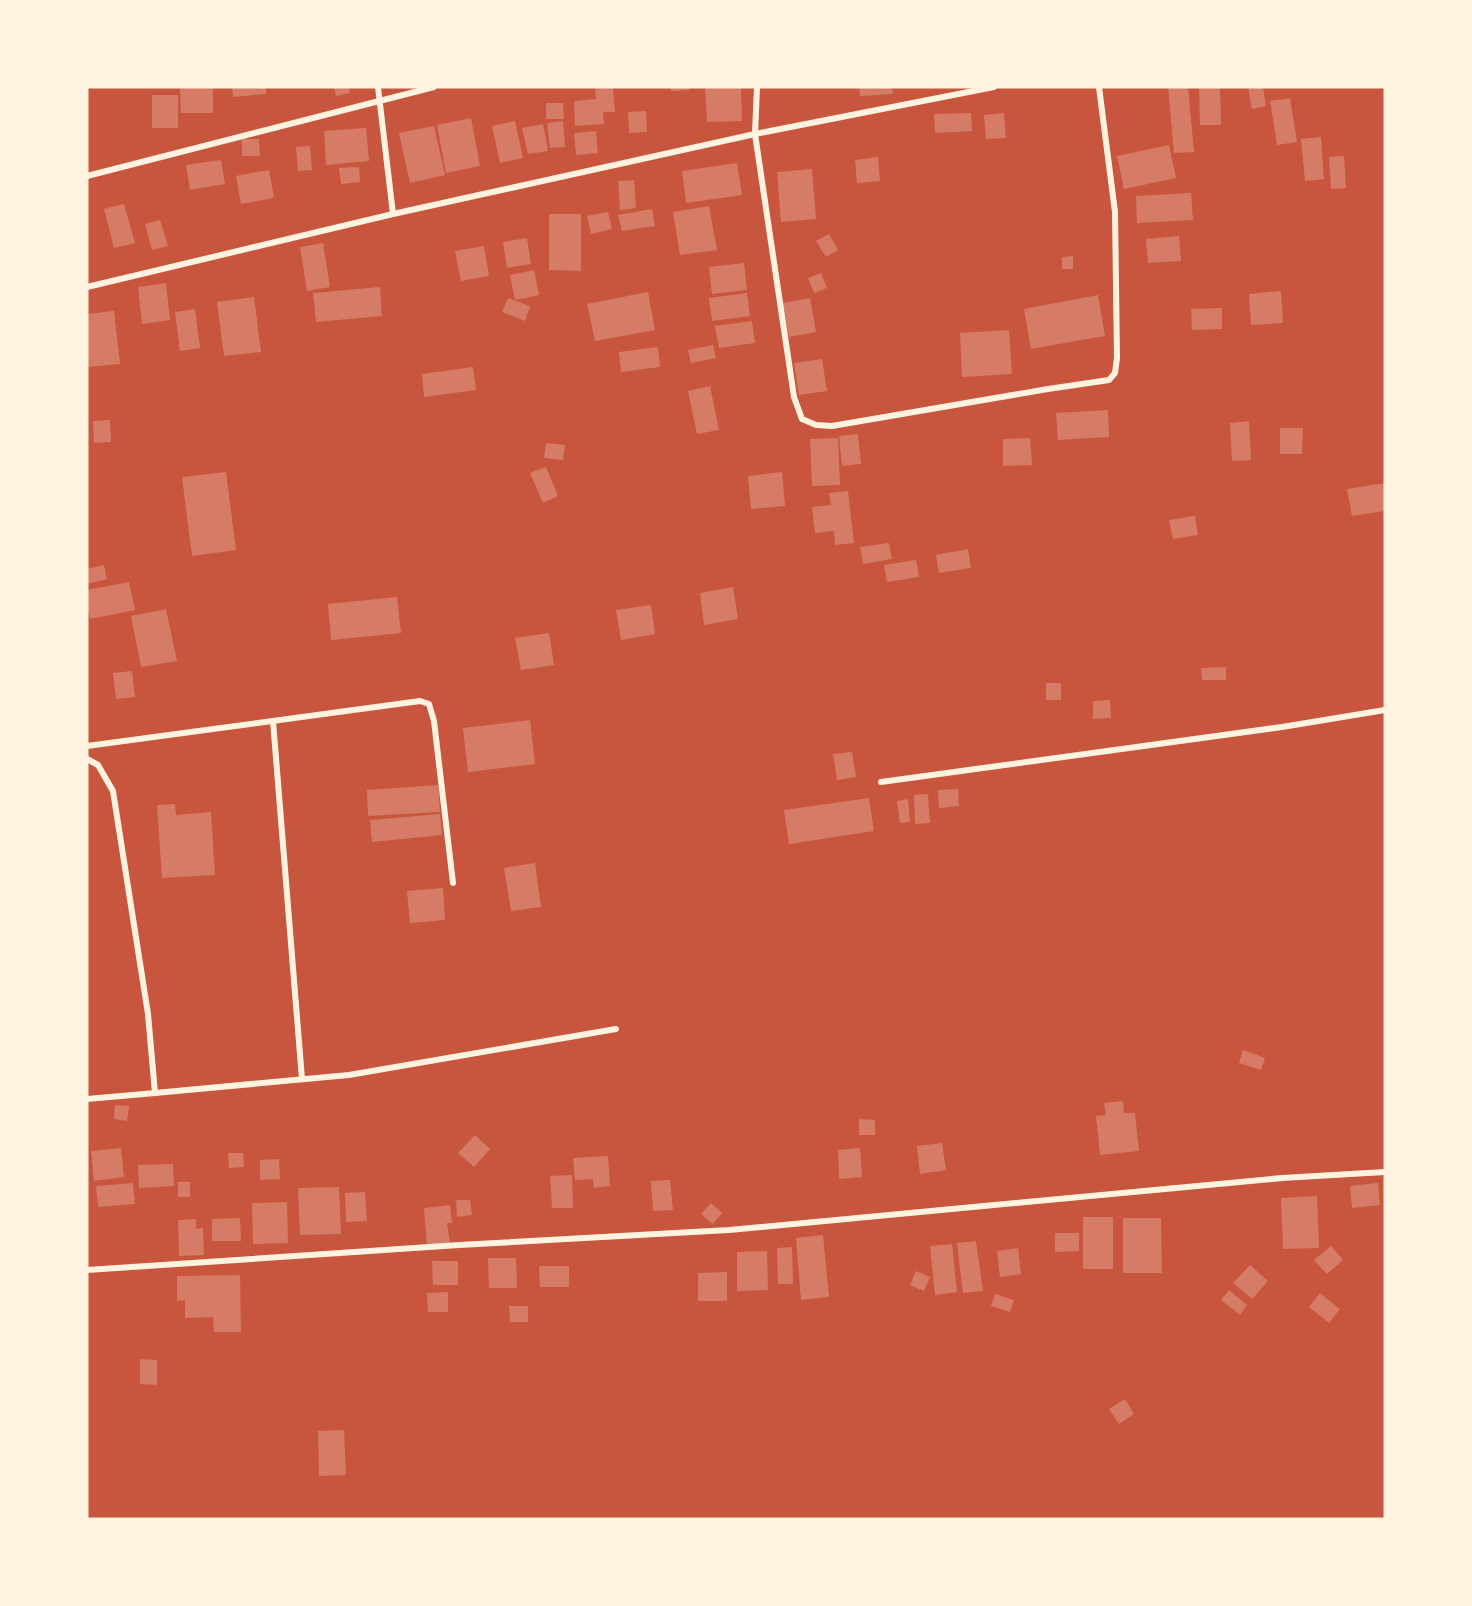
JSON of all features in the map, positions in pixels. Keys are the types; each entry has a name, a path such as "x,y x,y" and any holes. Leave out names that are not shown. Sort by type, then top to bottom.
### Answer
{"street":[{"path":"378,87 393,214"},
{"path":"87,176 434,87"},
{"path":"757,87 755,134 794,397 802,418 816,425 832,426 1109,380 1115,373 1117,358 1115,212 1099,87"},
{"path":"87,287 393,214 755,134 994,87"},
{"path":"87,746 420,701 429,704 434,721 453,884"},
{"path":"881,782 1282,727 1385,710"},
{"path":"273,721 302,1079"},
{"path":"87,759 98,765 113,791 148,1014 155,1093"},
{"path":"87,1099 349,1075 616,1029"},
{"path":"87,1270 471,1244 729,1230 1282,1178 1385,1172"}],"building":[{"path":"180,87 213,87 213,113 181,113"},
{"path":"232,87 266,87 266,94 233,97"},
{"path":"334,87 349,87 350,93 336,96"},
{"path":"595,87 613,87 615,112 603,112 604,124 575,126 574,101 596,99"},
{"path":"670,87 689,87 689,90 671,91"},
{"path":"705,87 741,87 742,121 707,122"},
{"path":"859,87 892,87 893,94 860,96"},
{"path":"1168,87 1188,87 1194,152 1174,153"},
{"path":"1199,87 1220,87 1221,125 1200,125"},
{"path":"1248,87 1263,87 1266,106 1252,109"},
{"path":"152,95 178,95 178,128 152,128"},
{"path":"1290,98 1297,142 1277,145 1270,101"},
{"path":"546,103 563,103 564,119 546,119"},
{"path":"646,111 647,132 629,133 628,112"},
{"path":"971,113 972,131 935,133 934,114"},
{"path":"1004,113 1006,138 986,139 984,115"},
{"path":"471,118 480,166 446,173 437,125"},
{"path":"515,121 523,158 500,163 492,126"},
{"path":"563,121 565,147 550,148 547,123"},
{"path":"543,124 548,151 528,154 522,128"},
{"path":"434,126 445,175 410,183 399,133"},
{"path":"366,128 369,161 326,165 324,131"},
{"path":"596,131 598,153 576,155 574,133"},
{"path":"1321,137 1324,179 1305,181 1301,139"},
{"path":"242,139 259,139 260,156 242,156"},
{"path":"1169,145 1176,178 1124,189 1117,156"},
{"path":"310,146 312,170 298,171 296,147"},
{"path":"1344,156 1346,188 1331,189 1329,157"},
{"path":"878,157 880,181 857,183 855,160"},
{"path":"221,160 225,184 190,190 186,165"},
{"path":"737,163 742,195 686,203 682,171"},
{"path":"359,167 360,182 341,184 339,168"},
{"path":"812,169 816,219 781,222 777,172"},
{"path":"269,170 274,198 241,204 236,176"},
{"path":"634,180 636,208 620,210 618,181"},
{"path":"1191,193 1193,220 1137,223 1136,196"},
{"path":"124,204 135,243 114,248 104,209"},
{"path":"709,206 717,250 680,255 673,212"},
{"path":"652,209 655,226 622,231 618,215"},
{"path":"608,212 612,229 591,234 587,216"},
{"path":"549,214 581,214 581,271 549,270"},
{"path":"160,220 168,246 152,250 145,224"},
{"path":"829,234 838,250 826,257 816,241"},
{"path":"1179,236 1181,261 1148,263 1146,239"},
{"path":"527,238 531,264 507,268 503,242"},
{"path":"323,243 330,287 307,291 300,247"},
{"path":"484,246 489,276 461,281 455,251"},
{"path":"1073,256 1073,269 1062,269 1062,257"},
{"path":"744,263 747,290 712,294 709,267"},
{"path":"534,270 539,295 515,300 510,275"},
{"path":"821,273 827,288 814,293 808,278"},
{"path":"166,283 170,320 142,324 138,287"},
{"path":"380,287 382,316 316,322 313,293"},
{"path":"1281,291 1283,323 1251,325 1249,294"},
{"path":"648,292 655,330 595,341 587,304"},
{"path":"747,293 750,316 712,321 709,298"},
{"path":"1098,295 1105,336 1031,349 1024,309"},
{"path":"254,297 261,352 224,356 217,302"},
{"path":"508,298 530,306 525,321 502,312"},
{"path":"810,298 816,332 789,337 783,303"},
{"path":"1222,308 1222,329 1192,330 1191,309"},
{"path":"195,309 200,348 180,351 175,312"},
{"path":"114,311 120,364 87,367 87,314"},
{"path":"752,321 755,343 719,348 715,326"},
{"path":"1009,330 1012,374 962,377 960,333"},
{"path":"713,345 716,358 691,363 688,350"},
{"path":"658,347 660,367 621,372 619,352"},
{"path":"822,359 827,391 799,395 794,363"},
{"path":"473,367 476,390 424,397 422,374"},
{"path":"710,386 719,430 697,434 688,391"},
{"path":"1108,410 1109,437 1058,440 1056,413"},
{"path":"110,420 111,442 94,443 93,421"},
{"path":"1249,421 1251,460 1232,461 1230,423"},
{"path":"1280,428 1303,428 1302,454 1280,454"},
{"path":"858,434 861,464 842,466 839,436"},
{"path":"838,438 840,485 812,486 810,439"},
{"path":"1030,438 1032,465 1003,466 1003,439"},
{"path":"546,443 565,445 563,460 544,458"},
{"path":"546,467 558,496 543,503 530,473"},
{"path":"226,472 236,550 192,556 182,477"},
{"path":"782,472 785,506 751,509 748,476"},
{"path":"1385,483 1385,511 1352,516 1347,489"},
{"path":"848,491 854,543 835,545 834,531 815,533 812,507 831,505 829,493"},
{"path":"1195,516 1198,535 1173,539 1169,520"},
{"path":"889,543 892,559 863,564 860,547"},
{"path":"968,549 971,568 939,573 936,555"},
{"path":"916,560 919,577 887,582 884,565"},
{"path":"104,565 107,579 87,584 87,569"},
{"path":"129,582 135,610 90,619 87,590"},
{"path":"733,587 738,619 704,625 700,593"},
{"path":"397,597 401,633 331,640 328,604"},
{"path":"651,605 655,634 621,640 616,610"},
{"path":"166,609 177,661 141,667 131,616"},
{"path":"549,633 554,665 521,670 515,638"},
{"path":"1226,667 1226,680 1202,680 1201,668"},
{"path":"132,671 135,697 116,699 113,673"},
{"path":"1046,683 1061,683 1061,700 1046,700"},
{"path":"1110,700 1111,718 1093,719 1093,701"},
{"path":"530,720 535,764 468,772 463,728"},
{"path":"852,752 856,777 837,780 833,754"},
{"path":"438,785 440,812 368,816 367,790"},
{"path":"958,789 959,806 939,808 938,790"},
{"path":"928,794 930,823 915,824 914,795"},
{"path":"869,798 874,831 789,844 784,810"},
{"path":"908,799 910,822 900,823 897,801"},
{"path":"175,804 176,815 211,812 215,875 162,878 157,805"},
{"path":"440,814 442,835 372,842 370,820"},
{"path":"535,863 541,907 511,911 504,868"},
{"path":"443,888 445,920 410,923 407,891"},
{"path":"1243,1050 1265,1058 1261,1070 1239,1063"},
{"path":"1123,1101 1124,1113 1135,1113 1139,1151 1100,1155 1096,1116 1106,1115 1104,1103"},
{"path":"115,1105 129,1106 127,1121 114,1119"},
{"path":"859,1119 875,1120 875,1135 859,1135"},
{"path":"475,1135 490,1149 474,1167 458,1153"},
{"path":"942,1143 946,1170 920,1174 917,1146"},
{"path":"121,1148 124,1177 94,1181 91,1151"},
{"path":"860,1148 862,1177 839,1179 838,1150"},
{"path":"228,1153 243,1153 244,1167 229,1168"},
{"path":"608,1156 610,1186 594,1188 593,1179 575,1180 573,1158"},
{"path":"279,1159 280,1179 260,1180 260,1160"},
{"path":"173,1164 174,1186 139,1188 138,1165"},
{"path":"572,1175 573,1208 552,1208 550,1176"},
{"path":"670,1180 673,1210 653,1211 651,1181"},
{"path":"178,1182 190,1182 190,1197 178,1197"},
{"path":"133,1183 135,1204 98,1207 96,1186"},
{"path":"1378,1183 1380,1205 1352,1208 1350,1186"},
{"path":"339,1187 341,1234 300,1235 298,1188"},
{"path":"365,1192 367,1221 346,1222 345,1193"},
{"path":"1317,1196 1319,1248 1283,1249 1281,1198"},
{"path":"456,1200 470,1200 472,1215 457,1217"},
{"path":"287,1202 288,1243 253,1244 252,1203"},
{"path":"711,1203 722,1213 713,1224 701,1214"},
{"path":"450,1205 452,1223 447,1223 450,1244 427,1246 424,1208"},
{"path":"1083,1217 1113,1217 1113,1269 1083,1269"},
{"path":"240,1218 241,1241 212,1241 212,1219"},
{"path":"1123,1218 1161,1218 1162,1273 1123,1273"},
{"path":"196,1219 196,1229 203,1228 204,1255 179,1256 178,1220"},
{"path":"1055,1233 1079,1233 1079,1251 1055,1252"},
{"path":"823,1235 829,1297 801,1300 796,1238"},
{"path":"976,1241 983,1291 963,1293 957,1243"},
{"path":"952,1244 957,1292 935,1295 930,1246"},
{"path":"1331,1246 1343,1260 1327,1274 1314,1260"},
{"path":"792,1247 793,1284 778,1284 777,1248"},
{"path":"1018,1248 1021,1274 1000,1277 997,1251"},
{"path":"767,1251 768,1290 737,1291 737,1252"},
{"path":"488,1258 516,1258 517,1288 489,1288"},
{"path":"432,1261 458,1261 458,1285 433,1285"},
{"path":"1250,1265 1268,1281 1252,1299 1233,1283"},
{"path":"539,1266 569,1266 569,1287 540,1287"},
{"path":"916,1271 930,1277 924,1291 910,1285"},
{"path":"727,1272 727,1301 698,1301 698,1273"},
{"path":"240,1275 241,1332 214,1332 213,1317 185,1318 185,1300 177,1301 177,1276"},
{"path":"1229,1290 1247,1305 1240,1315 1221,1300"},
{"path":"448,1292 448,1312 428,1312 427,1293"},
{"path":"1320,1293 1340,1309 1329,1323 1309,1307"},
{"path":"995,1294 1014,1300 1010,1312 991,1306"},
{"path":"509,1306 528,1306 528,1322 510,1322"},
{"path":"140,1359 157,1360 157,1385 140,1384"},
{"path":"1125,1399 1134,1414 1119,1424 1109,1409"},
{"path":"344,1430 346,1475 319,1476 318,1431"}]}
